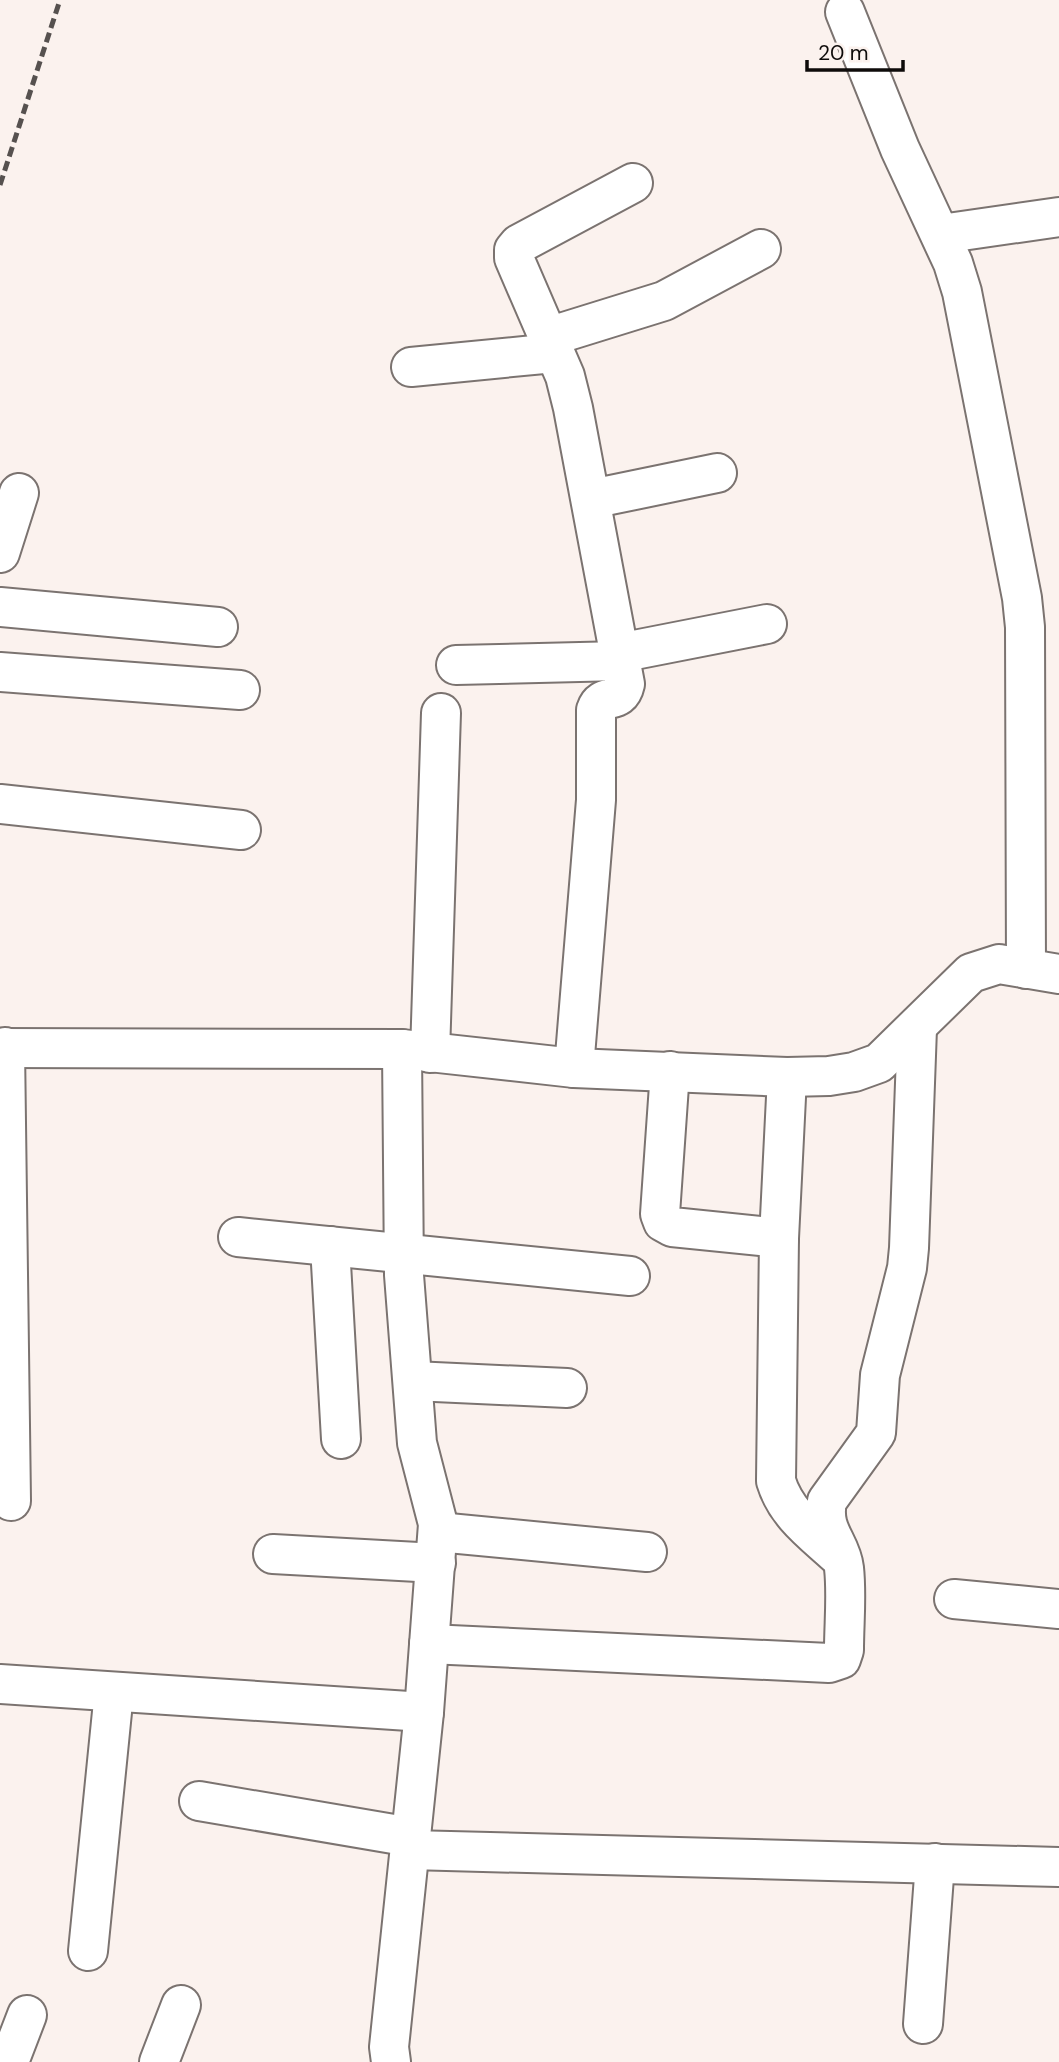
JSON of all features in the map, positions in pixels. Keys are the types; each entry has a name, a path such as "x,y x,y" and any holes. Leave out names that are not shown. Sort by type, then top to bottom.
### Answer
{"street":[{"path":"11,1501 3,1048 416,1051 574,1068 787,1077 829,1076 854,1072 879,1063 971,973 999,964 1042,971 1022,598 962,292 941,234 900,149 845,12"},
{"path":"574,1068 596,800 596,710 598,703 604,699 617,698 623,693 625,684 565,376 514,258 514,250 519,244 633,183"},
{"path":"941,234 1059,217"},
{"path":"411,367 551,345 664,301 761,248"},
{"path":"591,499 717,473"},
{"path":"0,553 19,492"},
{"path":"0,607 218,627"},
{"path":"456,665 620,657 767,624"},
{"path":"0,672 240,690"},
{"path":"391,2062 389,2048 424,1712 437,1547 437,1514 417,1443 404,1254 441,713"},
{"path":"0,804 242,830"},
{"path":"429,1644 829,1663 841,1659 844,1650 845,1578 841,1559 827,1528 824,1514 827,1502 876,1433 880,1374 907,1268 917,1028"},
{"path":"670,1071 660,1214 663,1222 672,1227 779,1238"},
{"path":"787,1077 779,1238 776,1482 781,1498 791,1512 841,1559"},
{"path":"238,1237 630,1276"},
{"path":"330,1246 341,1439"},
{"path":"413,1381 567,1388"},
{"path":"273,1554 437,1547 647,1552"},
{"path":"954,1599 1059,1609"},
{"path":"0,1684 424,1712"},
{"path":"88,1951 114,1692"},
{"path":"199,1801 411,1843 1059,1867"},
{"path":"923,2024 935,1863"},
{"path":"159,2062 181,2005"},
{"path":"9,2062 26,2015"}],"railway":[{"path":"0,185 60,0"}]}
